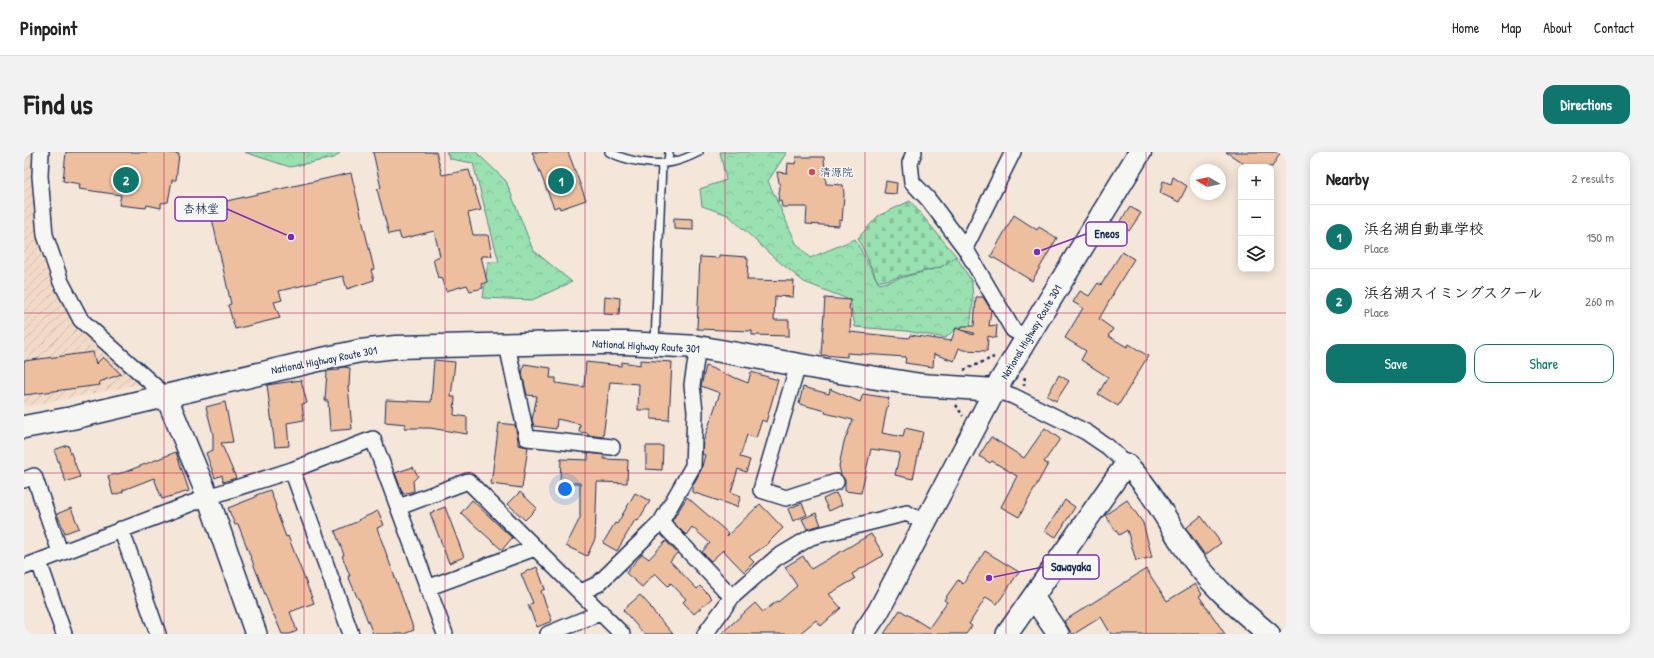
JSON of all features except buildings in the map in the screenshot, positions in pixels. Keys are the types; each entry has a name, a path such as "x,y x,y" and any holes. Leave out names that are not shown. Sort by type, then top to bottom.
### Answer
{"highway":[{"name":"National Highway Route 301","path":"24,427 72,418 318,360 360,351 396,347 567,343 698,347 921,385 995,390 1140,152"}],"street":[{"path":"41,152 40,176 45,235 60,282 81,320 166,396 208,497 256,634"},
{"path":"914,152 910,163 912,182 928,199 965,248 1013,330 1028,338"},
{"path":"965,248 1013,152"},
{"path":"507,345 527,438 612,446"},
{"path":"581,592 598,584 661,522 693,466 695,412 692,386 698,347"},
{"path":"798,364 761,490 786,498 836,482"},
{"path":"863,634 878,612 995,390 1014,396 1086,432 1108,447 1143,482 1182,544 1208,580 1222,594 1269,634"},
{"path":"24,567 60,552 208,497 292,470 373,439 445,634"},
{"path":"1007,634 1126,464"},
{"path":"292,470 351,634"},
{"path":"24,480 34,476 60,552"},
{"path":"398,508 468,481 602,612 622,634"},
{"path":"705,634 732,597 776,558 811,538 907,512 925,523"},
{"path":"661,522 732,597"},
{"path":"121,529 158,634"},
{"path":"427,588 535,548"},
{"path":"39,562 64,634"},
{"path":"1033,597 1058,634"},
{"path":"548,634 602,612"}],"lane":[{"path":"609,152 641,162 665,163 680,160 699,152"},
{"path":"655,345 665,163 669,152"}],"path":[{"path":"959,372 1001,354"},
{"path":"955,403 966,421"}],"shaded area":[{"path":"24,152 36,152 34,179 39,249 56,294 92,344 141,384 24,407"}],"green space":[{"path":"244,152 341,152 334,158 290,167"},
{"path":"446,152 476,152 506,181 533,250 572,282 532,300 483,298 488,262 499,262 473,163 450,159"},
{"path":"720,152 787,152 768,181 796,243 810,258 855,239 879,284 941,267 956,256 972,282 973,302 970,329 956,328 946,338 906,331 855,327 850,300 804,282 771,255 728,215 702,206 700,189 726,180"},
{"path":"910,201 956,256 941,267 878,282 858,238 878,216"}],"place":[{"name":"清源院","path":"812,172"},
{"name":"浜名湖スイミングスクール","path":"126,180"},
{"name":"浜名湖自動車学校","path":"561,181"},
{"name":"杏林堂","path":"291,237"},
{"name":"Eneos","path":"1037,252"},
{"name":"Sawayaka","path":"989,578"}]}
